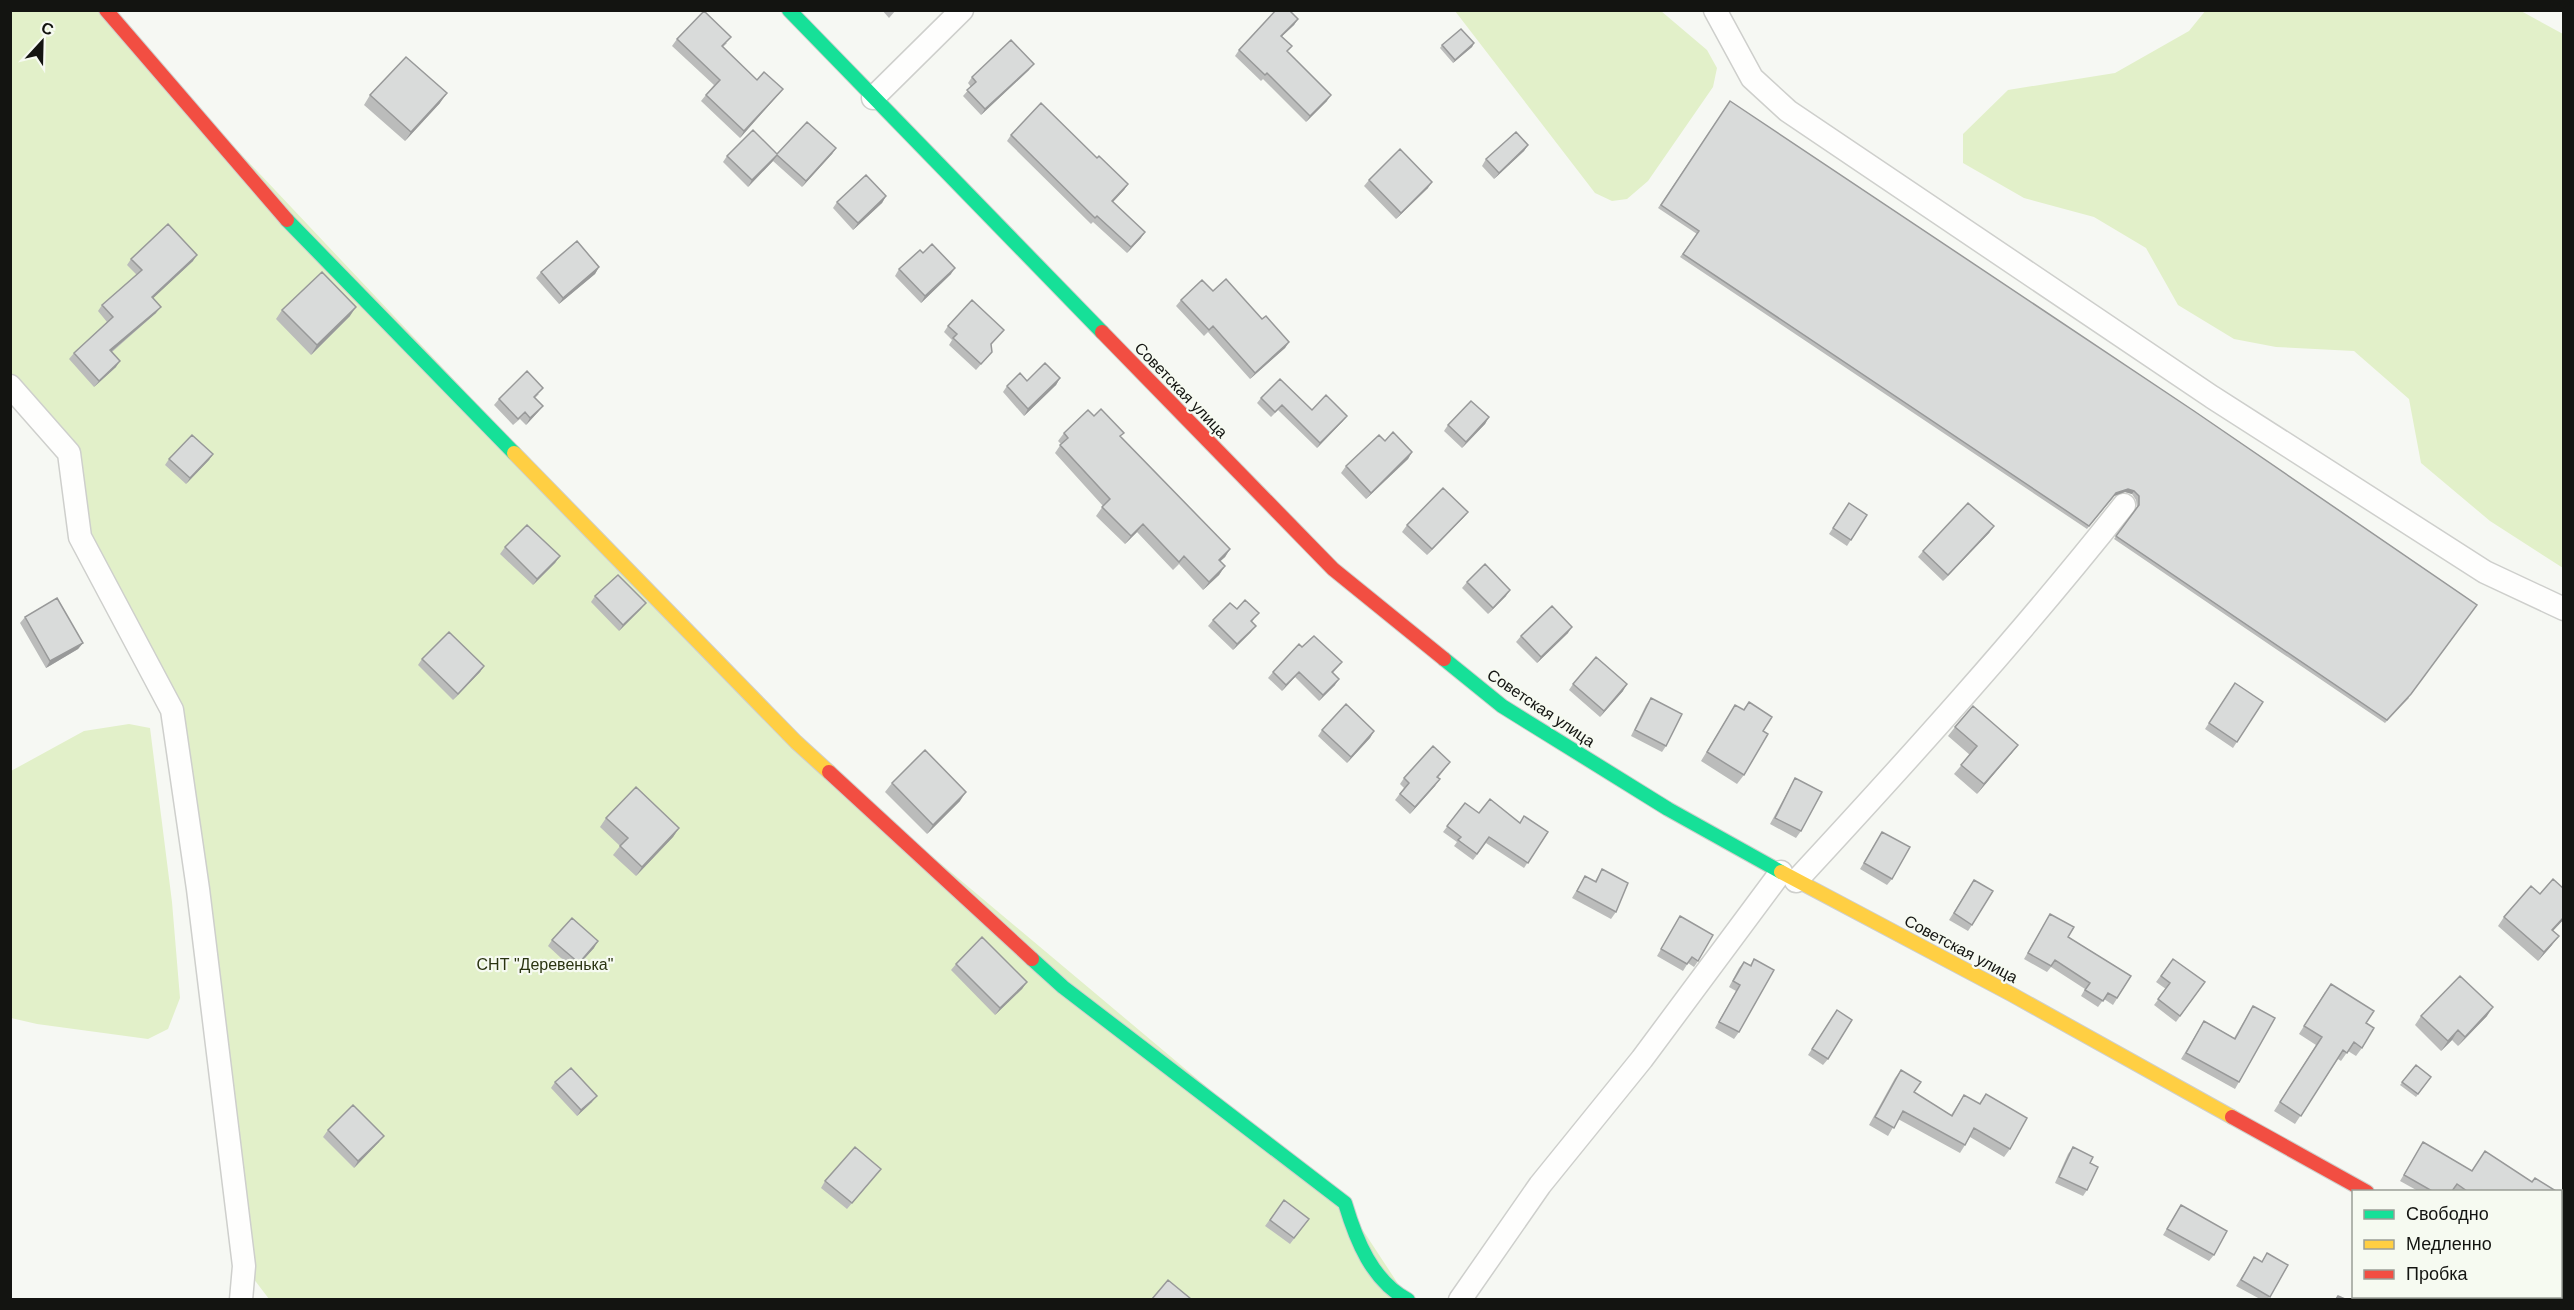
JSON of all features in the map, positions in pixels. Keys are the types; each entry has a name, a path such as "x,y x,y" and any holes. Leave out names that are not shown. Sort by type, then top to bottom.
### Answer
{"street":[{"path":"106,10 289,223 796,742 1063,987 1345,1203 1352,1228 1372,1264 1399,1297 1408,1299"},
{"name":"Советская улица","path":"789,10 1333,569 1502,706 1668,809 1788,877 2011,994 2365,1190"},
{"path":"873,98 962,10"},
{"path":"1715,10 1752,78 1788,111 2241,416 2485,573 2564,609"},
{"path":"10,387 69,453 80,537 156,676 172,710 198,889 242,1255 241,1299"},
{"path":"1460,1299 1540,1185 1788,877 1897,773 2074,568 2124,505"}],"green space":[{"path":"2206,10 2521,11 2563,34 2563,568 2490,521 2421,463 2409,399 2354,351 2276,347 2234,339 2178,305 2146,248 2094,217 2024,198 1963,163 1963,134 2008,90 2115,73 2189,31"},
{"name":"СНТ \"Деревенька\"","path":"10,11 106,11 796,742 1345,1203 1408,1299 269,1299 244,1266 172,710 80,537 69,453 11,386"},
{"path":"1455,11 1661,11 1707,50 1717,68 1713,87 1648,181 1627,199 1612,201 1595,193"},
{"path":"129,724 150,728 172,902 180,998 168,1029 148,1039 37,1024 11,1018 11,771 84,731"}],"building":[{"path":"1276,10 1289,10 1298,19 1281,36 1292,46 1287,51 1331,95 1310,116 1267,73 1265,75 1239,50"},
{"path":"704,11 731,37 722,46 757,80 764,72 783,89 744,131 706,95 720,80 677,39"},
{"path":"1461,29 1474,43 1455,60 1442,45"},
{"path":"1011,40 1034,64 985,109 967,90 976,82 972,77"},
{"path":"406,57 447,93 411,132 370,95"},
{"path":"1730,101 2194,411 2477,605 2411,694 2387,720 2116,536 2139,505 2139,496 2134,491 2128,489 2116,493 2089,526 1683,254 1699,231 1661,205"},
{"path":"1041,103 1097,158 1099,156 1128,184 1112,201 1145,232 1131,247 1097,216 1095,218 1011,135"},
{"path":"807,122 836,148 806,181 777,155 752,180 727,156 753,130 777,154"},
{"path":"1516,132 1528,145 1499,173 1486,159"},
{"path":"1400,149 1432,182 1401,213 1369,180"},
{"path":"866,175 886,196 858,223 837,202"},
{"path":"168,224 197,255 152,297 161,307 110,350 120,361 99,381 74,353 113,317 102,305 142,270 131,259"},
{"path":"577,241 599,267 563,298 541,272"},
{"path":"932,244 955,268 925,296 899,269 920,250 923,253"},
{"path":"322,272 356,307 317,345 282,310"},
{"path":"1226,279 1262,319 1266,316 1289,342 1255,373 1213,326 1209,330 1181,300 1202,280 1213,291"},
{"path":"972,300 1004,330 991,344 992,352 981,364 953,338 957,334 948,326"},
{"path":"1045,363 1060,378 1028,409 1007,386 1020,373 1027,381"},
{"path":"527,371 543,388 534,397 543,406 530,418 525,412 518,419 499,399"},
{"path":"1280,379 1312,410 1326,395 1347,416 1320,443 1282,405 1275,412 1261,398"},
{"path":"1471,401 1489,417 1466,442 1448,425"},
{"path":"1101,409 1124,433 1120,436 1230,549 1219,560 1225,566 1209,582 1184,556 1179,562 1143,524 1131,536 1102,507 1110,499 1060,445 1068,438 1064,433 1088,410 1094,416"},
{"path":"1393,432 1412,452 1371,493 1346,466 1379,435 1385,441"},
{"path":"192,435 213,454 190,478 169,459"},
{"path":"1443,488 1468,512 1432,549 1407,525"},
{"path":"1849,503 1867,515 1851,540 1833,528"},
{"path":"1968,503 1994,526 1948,575 1923,551"},
{"path":"527,525 560,556 537,579 505,547"},
{"path":"1485,564 1510,590 1493,608 1467,582"},
{"path":"618,575 646,603 623,625 595,596"},
{"path":"57,598 83,643 50,661 25,617"},
{"path":"1245,600 1259,613 1251,621 1256,626 1237,644 1213,620 1230,603 1237,609"},
{"path":"1552,606 1572,627 1541,657 1521,636"},
{"path":"449,632 484,666 458,694 422,659"},
{"path":"1314,636 1342,662 1332,672 1339,679 1323,695 1299,672 1286,685 1273,672 1299,644 1302,647"},
{"path":"1596,657 1627,684 1604,711 1573,684"},
{"path":"2235,683 2263,702 2237,742 2209,723"},
{"path":"1651,698 1682,714 1666,746 1635,730"},
{"path":"1749,702 1772,717 1763,731 1768,734 1744,775 1707,752 1735,705 1744,710"},
{"path":"1346,704 1374,731 1351,757 1322,730"},
{"path":"1973,706 2018,745 1984,784 1961,765 1977,746 1955,727"},
{"path":"1433,746 1450,762 1437,777 1440,779 1415,807 1400,794 1409,783 1404,778"},
{"path":"925,750 966,792 933,825 892,783"},
{"path":"1795,778 1822,792 1801,831 1775,818"},
{"path":"636,787 679,828 642,867 620,846 628,838 606,818"},
{"path":"1490,799 1520,823 1524,816 1548,832 1528,863 1489,837 1477,854 1458,840 1461,837 1447,826 1465,803 1479,813"},
{"path":"1882,832 1910,847 1892,879 1864,863"},
{"path":"1602,869 1628,883 1616,912 1577,891 1585,876 1596,882"},
{"path":"2553,879 2564,889 2564,917 2552,930 2559,936 2544,952 2504,917 2531,886 2540,894"},
{"path":"1974,880 1993,891 1972,925 1954,913"},
{"path":"2050,914 2074,927 2068,937 2131,976 2117,998 2108,993 2103,1001 2085,990 2090,983 2055,960 2051,966 2028,953"},
{"path":"1680,916 1713,935 1698,961 1692,957 1687,964 1661,949"},
{"path":"572,918 598,941 579,963 552,940"},
{"path":"982,937 1027,982 1000,1008 956,964"},
{"path":"1754,959 1774,970 1739,1032 1719,1022 1740,985 1733,981 1744,962 1751,966"},
{"path":"2173,959 2205,982 2180,1016 2158,999 2170,983 2161,976"},
{"path":"2460,976 2493,1007 2465,1037 2458,1030 2448,1041 2421,1016"},
{"path":"2331,984 2374,1011 2366,1023 2374,1028 2362,1048 2354,1042 2347,1053 2343,1050 2301,1116 2280,1102 2322,1037 2304,1026"},
{"path":"2253,1006 2275,1018 2239,1082 2186,1053 2204,1021 2235,1039"},
{"path":"1837,1010 1852,1020 1828,1059 1812,1049"},
{"path":"2416,1065 2431,1077 2418,1094 2402,1082"},
{"path":"571,1068 597,1096 581,1110 555,1082"},
{"path":"1901,1070 1921,1082 1914,1092 1952,1116 1964,1095 1980,1104 1986,1094 2027,1118 2010,1149 1974,1128 1965,1145 1903,1111 1894,1128 1875,1117"},
{"path":"353,1105 384,1136 358,1161 328,1130"},
{"path":"2423,1142 2472,1171 2485,1151 2532,1182 2535,1178 2554,1190 2466,1190 2457,1184 2453,1190 2430,1190 2404,1175"},
{"path":"855,1147 881,1169 852,1203 825,1181"},
{"path":"2073,1147 2093,1157 2090,1163 2098,1167 2087,1190 2059,1177"},
{"path":"1284,1200 1309,1219 1294,1238 1270,1220"},
{"path":"2181,1205 2227,1231 2214,1255 2167,1229"},
{"path":"2562,1228 2564,1229 2564,1257 2562,1260"},
{"path":"2267,1253 2288,1265 2270,1297 2241,1280 2254,1257 2262,1262"},
{"path":"1168,1280 1191,1299 1152,1299"}],"traffic: fast":[{"path":"789,10 1102,332"},
{"path":"287,220 514,453"},
{"path":"1444,659 1502,706 1668,809 1781,872"},
{"path":"1032,959 1063,987 1345,1203 1360,1245 1375,1271 1395,1292 1408,1300"}],"traffic: slow":[{"path":"514,453 796,742 829,772"},
{"path":"1781,872 2011,994 2232,1117"}],"traffic: jam":[{"path":"106,10 287,220"},
{"path":"1102,332 1333,569 1444,659"},
{"path":"829,772 1032,959"},
{"path":"2232,1117 2363,1190"}]}
